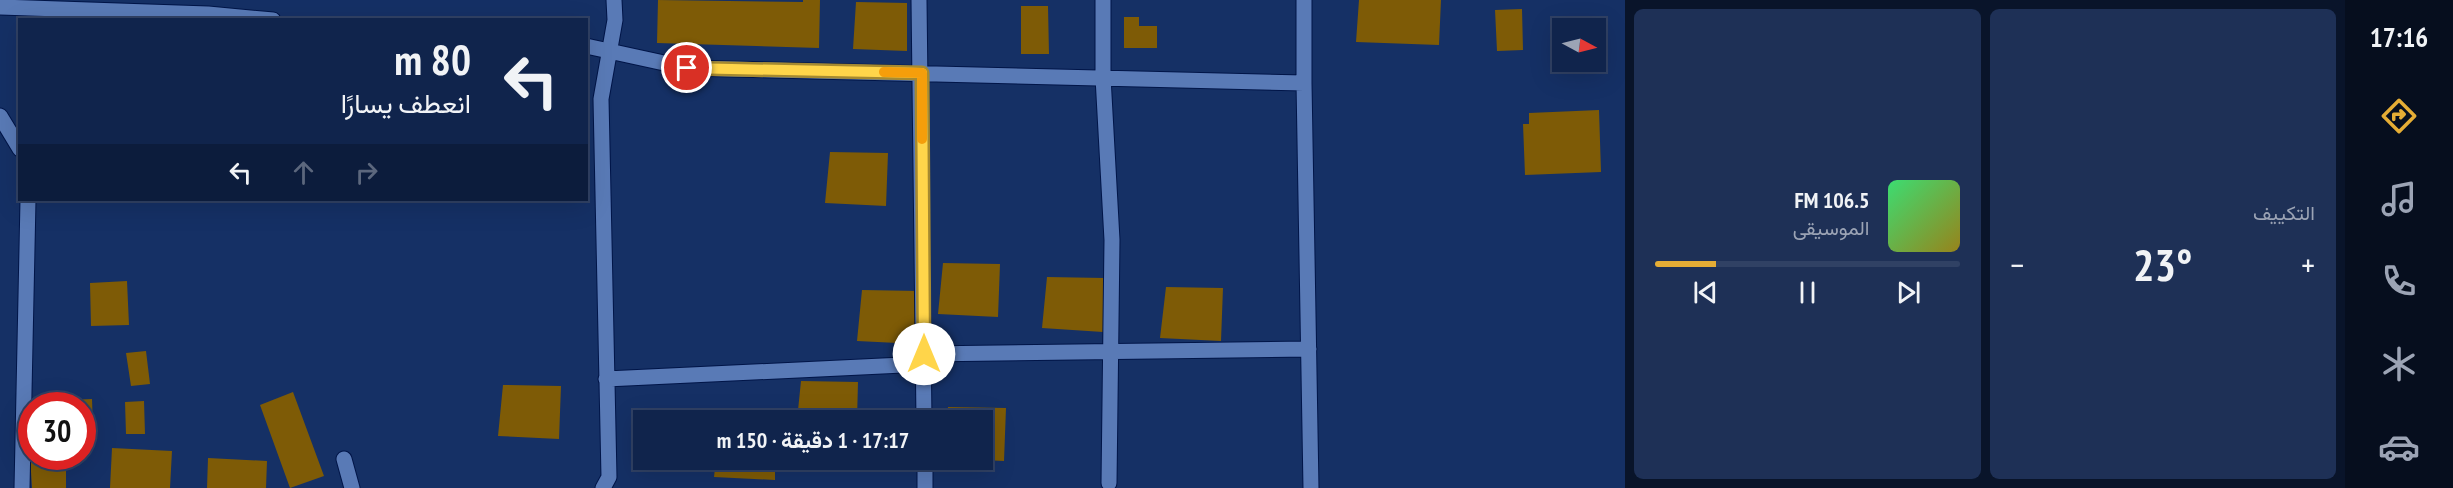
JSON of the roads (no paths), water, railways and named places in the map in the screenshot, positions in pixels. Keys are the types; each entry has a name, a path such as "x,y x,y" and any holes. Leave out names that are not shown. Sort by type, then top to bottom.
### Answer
{"street":[{"path":"603,488 609,477 601,99 615,20 614,0"},
{"path":"919,0 922,73 924,410"},
{"path":"1102,0 1103,77 1112,240 1109,483"},
{"path":"1304,0 1311,488"},
{"path":"0,7 208,14 251,18"},
{"path":"588,46 687,68 1304,83"},
{"path":"0,116 18,146"},
{"path":"22,488 28,201"},
{"path":"606,379 924,359 1309,349"},
{"path":"344,459 352,488"},
{"path":"925,470 925,488"}]}
